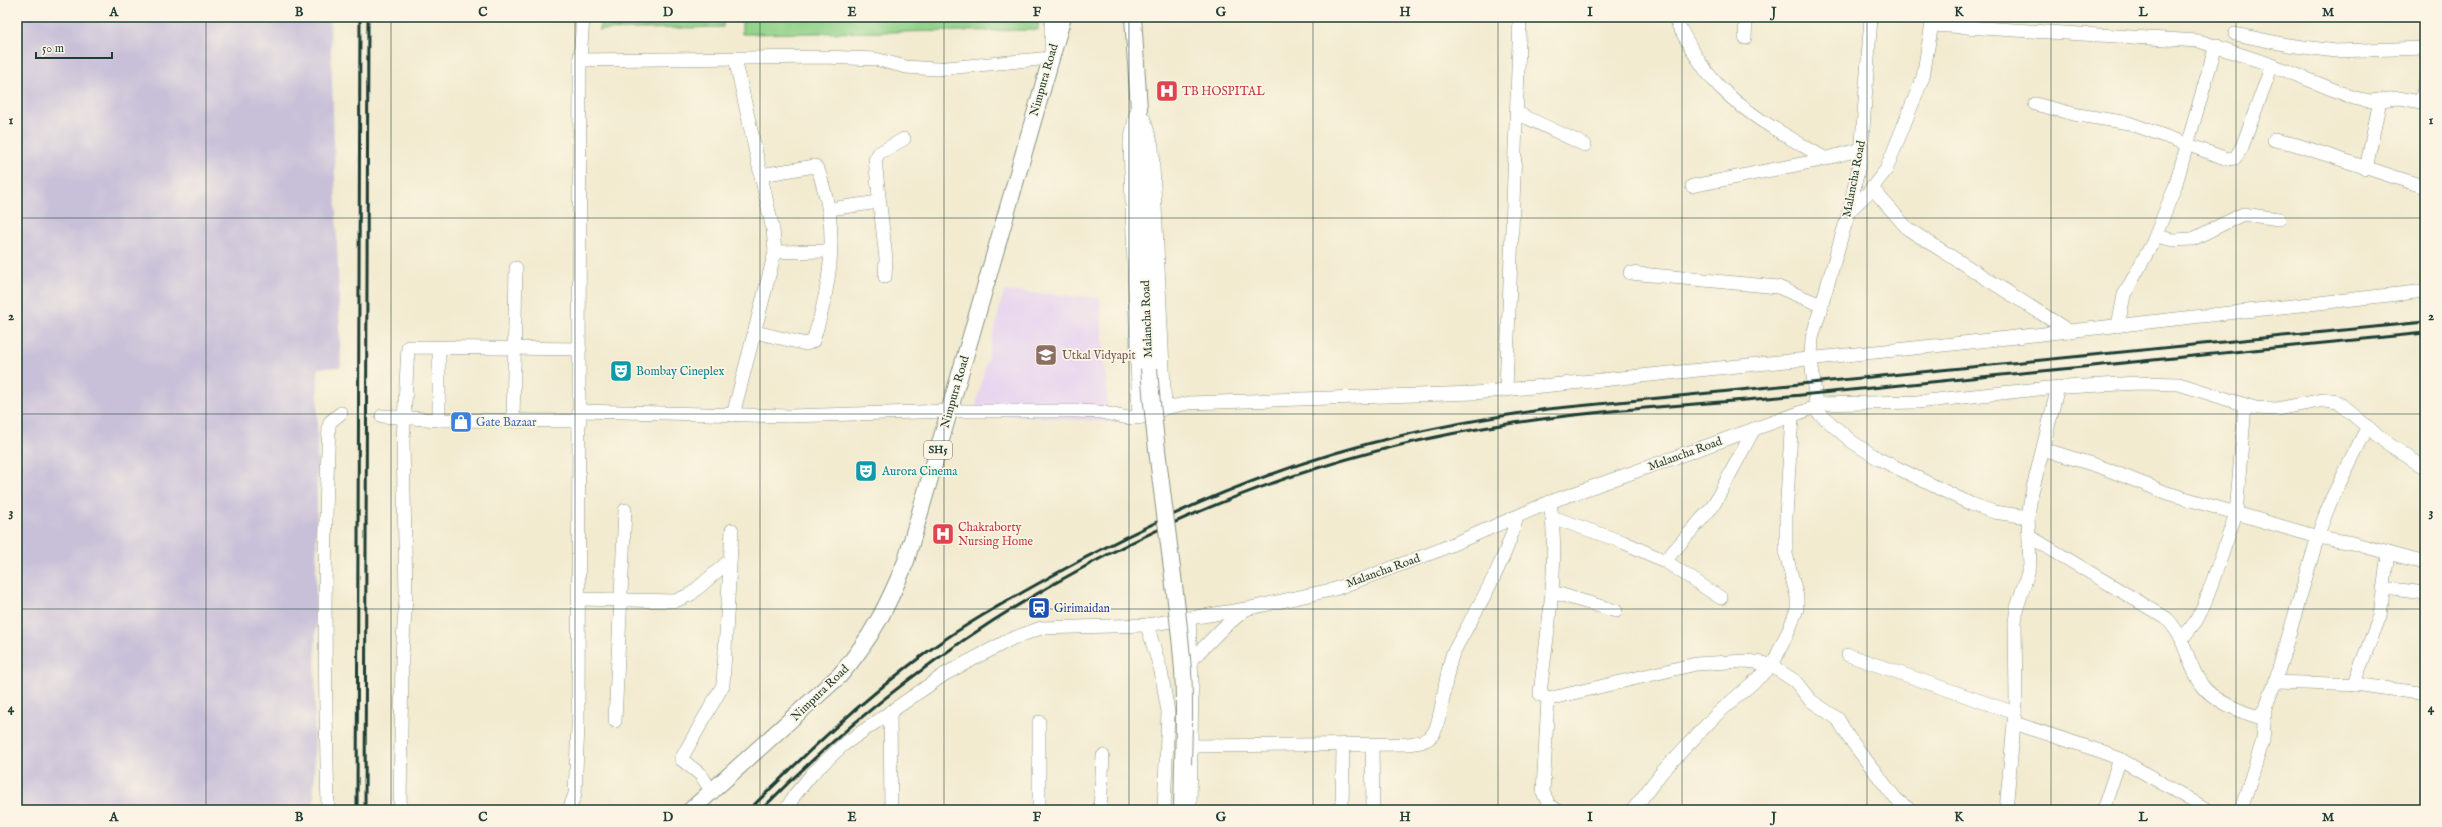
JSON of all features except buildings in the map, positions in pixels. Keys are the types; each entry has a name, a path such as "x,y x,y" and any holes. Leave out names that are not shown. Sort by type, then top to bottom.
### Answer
{"main road":[{"name":"Nimpura Road","path":"691,810 810,704 860,652 887,607 906,561 1063,17"},
{"name":"Malancha Road","path":"1133,17 1139,98 1149,368 1153,431 1177,605 1183,671 1182,810"}],"street":[{"path":"569,810 575,794 579,599 580,60 583,17"},
{"path":"580,60 735,58 875,59 906,66 936,69 1051,58 1051,17"},
{"path":"1506,389 1520,17"},
{"path":"1674,17 1702,66 1718,86 1756,117 1826,159"},
{"path":"1745,38 1746,17"},
{"name":"Malancha Road","path":"786,810 794,796 812,774 843,744 952,670 1011,639 1041,628 1147,624 1189,618 1246,609 1335,589 1437,551 1550,502 1792,416 1815,406 1811,358 1812,338 1849,211 1862,149 1871,17"},
{"path":"1849,211 1872,188 1886,170 1923,77 1933,21 2199,41 2216,45 2272,65 2335,92 2354,98 2380,100 2400,98 2423,103 2425,83"},
{"path":"2236,34 2288,45 2335,51 2425,48"},
{"path":"2118,326 2126,289 2156,236 2175,187 2216,45"},
{"path":"733,415 775,252 761,175 735,58"},
{"path":"2035,104 2078,115 2130,123 2227,159 2234,158 2242,148 2272,65"},
{"path":"1139,98 1152,146 1165,408"},
{"path":"1139,98 1130,143 1139,418"},
{"path":"2366,169 2380,100"},
{"path":"1517,113 1584,145"},
{"path":"885,277 886,259 878,202 875,160 879,153 904,139"},
{"path":"2274,140 2294,144 2366,169 2425,187"},
{"path":"1692,186 1826,159 1862,149"},
{"path":"755,332 811,344 825,300 830,252 830,209 815,166 761,175"},
{"path":"1872,188 1899,220 1913,233 2068,331"},
{"path":"830,209 878,202"},
{"path":"2156,236 2173,240 2193,239 2243,214 2279,219"},
{"path":"775,252 830,252"},
{"path":"513,421 516,268"},
{"path":"1630,274 1778,287 1821,305"},
{"path":"382,416 404,419 513,421 580,416 790,416 949,411 1076,411 1139,418 1165,408 1189,403 1474,393 2118,326 2425,291"},
{"path":"400,810 402,656 406,596 404,419 408,347 580,349"},
{"path":"439,348 439,420"},
{"path":"1815,406 1917,402 2058,387 2139,383 2179,384 2245,405 2277,409 2333,401 2338,402 2384,441 2425,468"},
{"path":"2006,810 2014,718 2015,622 2017,608 2030,566 2028,517 2058,387"},
{"path":"2182,639 2196,621 2205,603 2236,514 2245,405"},
{"path":"1815,406 1851,440 1877,458 1971,504 1994,512 2028,517"},
{"path":"328,810 324,642 326,490 329,427 333,419 341,413"},
{"path":"1632,810 1662,772 1717,714 1772,666 1797,608 1797,597 1786,554 1786,516 1792,416"},
{"path":"2241,810 2262,740 2265,709 2275,682 2318,537 2332,498 2368,426"},
{"path":"1665,561 1713,506 1754,429"},
{"path":"2043,449 2101,467 2167,494 2318,537 2352,542 2425,563"},
{"path":"1550,502 1552,517 1552,592 1540,694 1548,699 1696,664 1746,661 1772,666 1795,681 1810,700 1838,719 1850,738 1896,798 1910,810"},
{"path":"615,721 625,510"},
{"path":"1192,746 1343,745 1421,742 1433,734 1436,727 1448,664 1503,555 1517,517"},
{"path":"1552,517 1623,542 1665,561 1720,598"},
{"path":"712,792 694,767 684,764 681,755 723,685 732,530"},
{"path":"2029,536 2166,618 2176,627 2197,677 2207,692 2250,714 2258,716 2265,709"},
{"path":"2353,685 2380,616 2388,553"},
{"path":"579,599 675,601 684,598 730,560"},
{"path":"2383,588 2425,592"},
{"path":"1552,592 1616,611"},
{"path":"1191,660 1224,627 1246,609"},
{"path":"1189,618 1192,746 1190,810"},
{"path":"1147,624 1161,671 1168,712 1164,810"},
{"path":"1848,655 2120,759 2208,810"},
{"path":"2275,682 2353,685 2425,694"},
{"path":"1548,699 1543,792 1549,805 1556,810"},
{"path":"890,712 891,810"},
{"path":"1039,722 1039,810"},
{"path":"1372,744 1373,810"},
{"path":"1342,810 1343,745"},
{"path":"1100,810 1103,756"},
{"path":"2103,810 2120,759"}],"shaded area":[{"path":"17,17 330,17 341,367 318,368 314,810 17,810"},
{"name":"Utkal Vidyapit","path":"1004,291 1100,298 1109,422 974,413"}],"green space":[{"path":"602,17 723,17 723,27 599,30"},
{"path":"742,17 1038,17 1038,30 742,34"}],"railway":[{"path":"357,810 360,17"},
{"path":"365,810 368,17"},
{"path":"749,810 791,768 857,708 927,652 986,613 1090,555 1133,533 1221,494 1311,460 1439,427 1548,409 2425,322"},
{"path":"761,810 836,739 917,674 1002,615 1092,563 1185,518 1282,480 1382,450 1483,428 1525,421 1609,411 1779,397 2425,333"}],"place":[{"name":"TB HOSPITAL","path":"1167,91"},
{"name":"Utkal Vidyapit","path":"1046,355"},
{"name":"Bombay Cineplex","path":"621,371"},
{"name":"Gate Bazaar","path":"461,422"},
{"name":"Aurora Cinema","path":"866,471"},
{"name":"Chakraborty Nursing Home","path":"943,534"},
{"name":"Girimaidan","path":"1039,608"}]}
